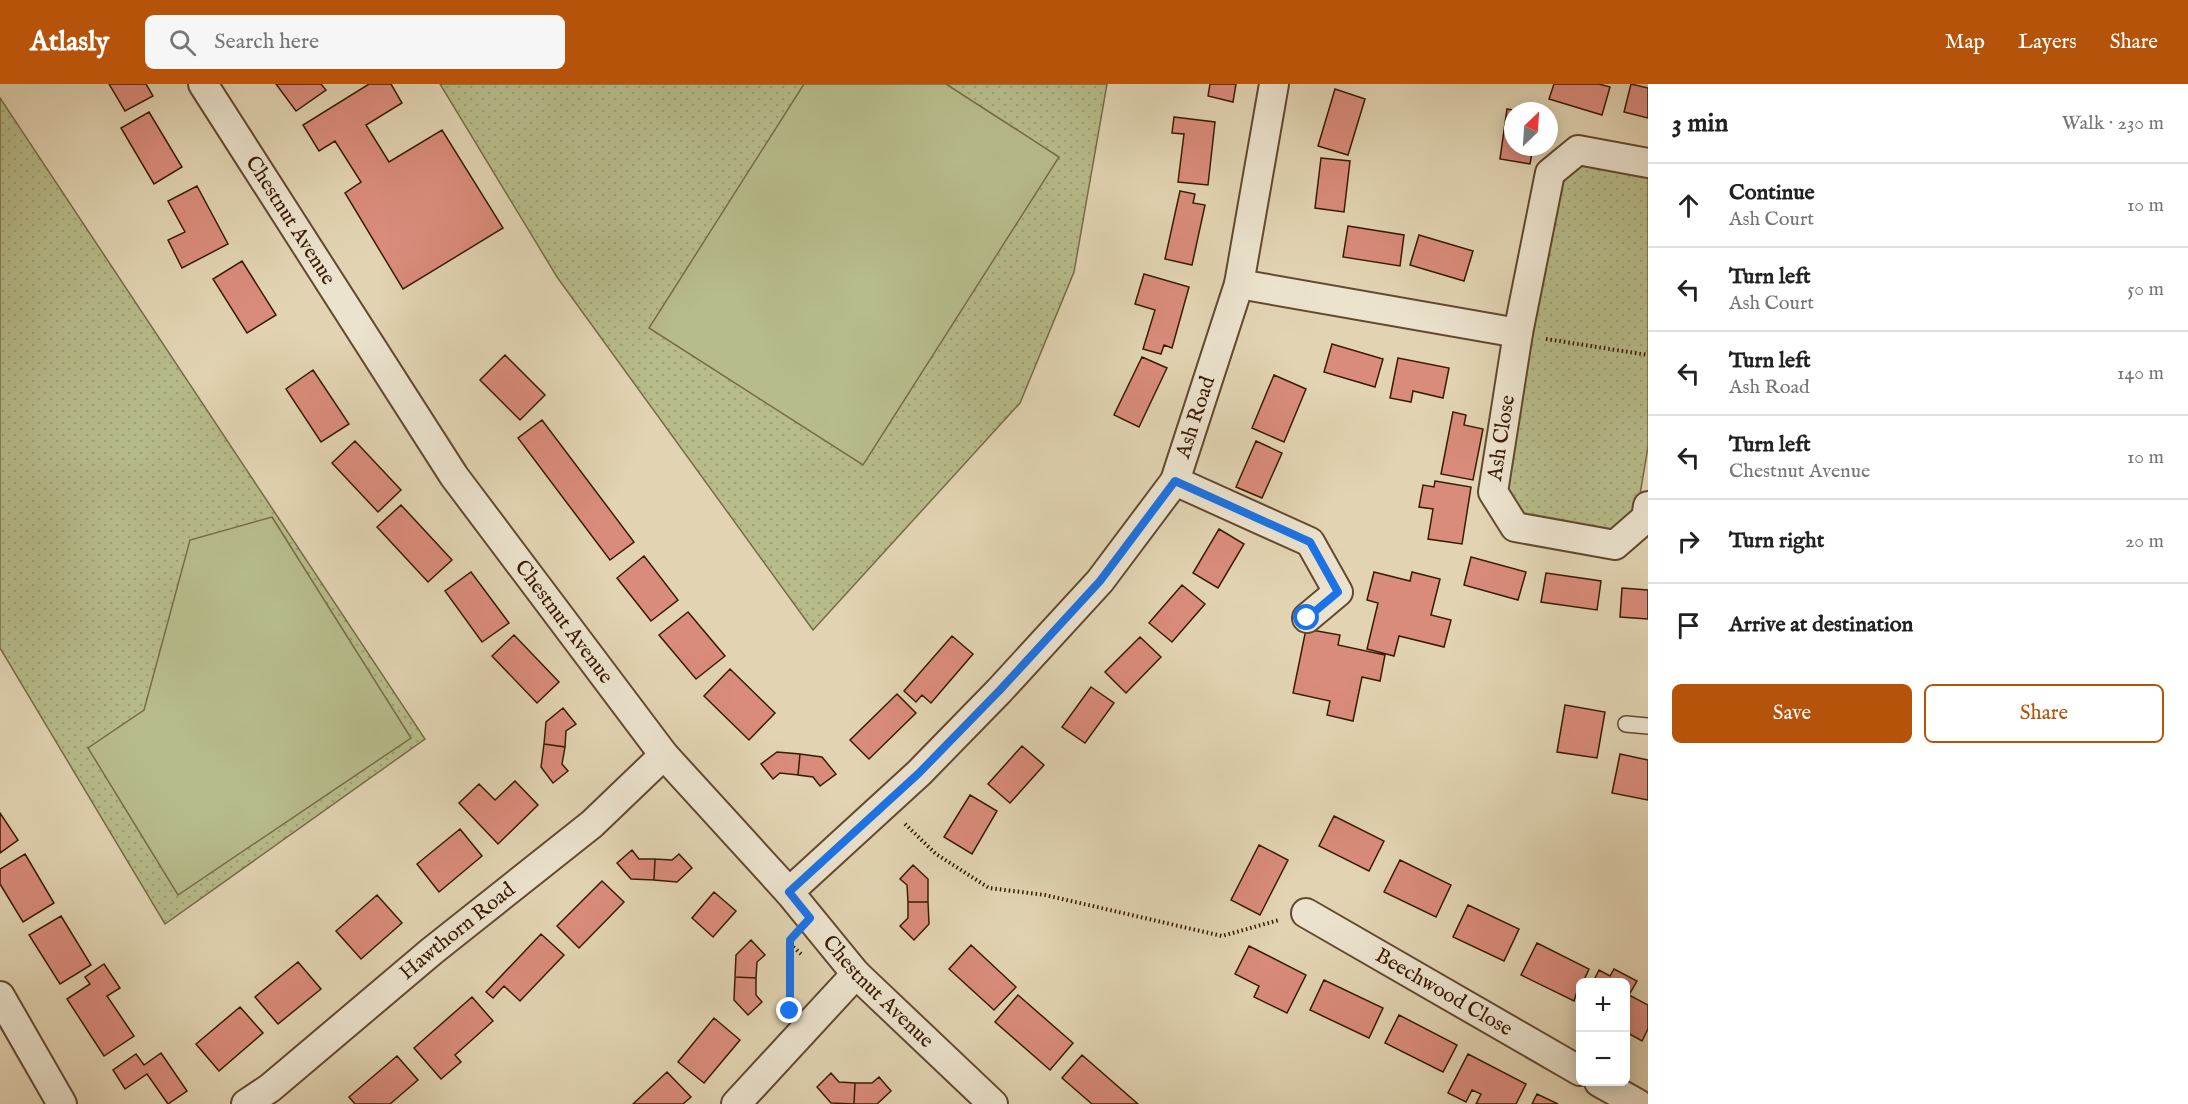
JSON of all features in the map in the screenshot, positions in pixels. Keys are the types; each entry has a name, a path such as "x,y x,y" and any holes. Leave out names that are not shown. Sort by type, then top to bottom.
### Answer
{"street":[{"name":"Chestnut Avenue","path":"203,84 454,476 664,755 789,892 856,974 993,1104"},
{"name":"Ash Road","path":"789,892 919,773 999,691 1100,581 1175,481 1239,284 1274,84"},
{"name":"Ash Close","path":"1648,163 1578,150 1550,172 1518,333 1493,492 1515,527 1615,545 1646,518 1648,506"},
{"path":"1239,284 1518,333"},
{"path":"1175,481 1310,542 1338,592 1307,618"},
{"name":"Hawthorn Road","path":"246,1104 270,1088 432,951 592,824 664,755"},
{"name":"Beechwood Close","path":"1306,913 1576,1068"},
{"path":"736,1104 856,974"},
{"path":"0,996 62,1104"},
{"path":"1606,1086 1638,1104"}],"lane":[{"path":"1626,724 1648,726"}],"path":[{"path":"1518,333 1648,355"},
{"path":"884,805 936,854 989,888 1045,895 1222,936 1306,913"},
{"path":"796,1004 790,1011 790,940 810,918"},
{"path":"790,944 803,955"}],"green space":[{"path":"440,84 1107,84 1074,272 1020,403 813,630 557,277"},
{"path":"804,84 946,84 1059,157 863,465 649,328"},
{"path":"0,98 425,739 165,924 0,648"},
{"path":"1582,158 1648,173 1648,447 1637,512 1609,534 1520,517 1503,489 1559,178"},
{"path":"272,517 411,738 178,895 88,748 144,710 190,540"}],"building":[{"path":"109,84 146,84 153,96 125,111"},
{"path":"276,84 321,84 326,90 296,111"},
{"path":"369,84 391,84 402,103 366,125 389,162 442,130 503,228 403,289 345,193 361,182 335,141 319,151 303,125"},
{"path":"1210,84 1236,84 1233,102 1208,96"},
{"path":"1554,84 1599,84 1610,87 1602,115 1549,99"},
{"path":"1631,84 1648,88 1648,118 1624,112"},
{"path":"1335,89 1365,99 1348,155 1318,146"},
{"path":"149,112 182,167 154,184 121,128"},
{"path":"1174,117 1215,122 1208,185 1178,182 1184,134 1172,133"},
{"path":"1504,130 1504,156 1531,156 1530,164 1500,159"},
{"path":"1321,158 1350,161 1344,212 1315,208"},
{"path":"197,186 228,244 182,268 168,240 185,232 168,201"},
{"path":"1180,191 1195,194 1193,203 1205,205 1192,265 1165,259"},
{"path":"1348,226 1404,235 1400,266 1343,257"},
{"path":"1419,235 1473,251 1464,281 1410,265"},
{"path":"242,261 276,315 247,333 213,279"},
{"path":"1144,274 1189,287 1172,348 1164,345 1161,354 1143,349 1155,310 1135,304"},
{"path":"1332,344 1383,359 1375,387 1324,372"},
{"path":"505,355 545,395 520,420 480,380"},
{"path":"1142,357 1167,368 1139,427 1114,415"},
{"path":"1398,358 1449,368 1443,398 1413,391 1411,402 1390,398"},
{"path":"313,370 349,424 321,442 286,389"},
{"path":"1274,375 1306,389 1284,442 1252,428"},
{"path":"1453,412 1466,415 1464,425 1483,429 1473,480 1441,474"},
{"path":"542,420 634,542 610,560 518,438"},
{"path":"355,441 401,490 378,512 332,463"},
{"path":"1256,441 1282,453 1262,498 1236,487"},
{"path":"1435,481 1471,487 1462,544 1428,539 1433,509 1419,507 1423,485 1434,487"},
{"path":"401,505 452,560 428,582 377,527"},
{"path":"1219,529 1244,544 1218,588 1193,573"},
{"path":"644,556 678,600 651,621 617,578"},
{"path":"1471,557 1526,572 1518,600 1464,585"},
{"path":"471,572 509,623 482,642 445,591"},
{"path":"1374,572 1410,581 1412,572 1440,579 1431,615 1451,620 1444,647 1399,636 1394,656 1367,649 1378,603 1367,600"},
{"path":"1546,573 1601,581 1597,610 1541,602"},
{"path":"1182,585 1205,604 1172,642 1149,623"},
{"path":"1622,588 1648,590 1648,619 1620,617"},
{"path":"688,612 725,656 696,679 659,635"},
{"path":"1306,629 1340,635 1338,645 1385,655 1380,681 1362,677 1353,721 1327,715 1330,701 1293,693"},
{"path":"514,635 559,682 537,703 492,656"},
{"path":"952,636 973,654 931,703 922,695 916,702 904,691"},
{"path":"1140,637 1161,657 1126,693 1105,672"},
{"path":"730,669 775,713 749,740 704,696"},
{"path":"1091,687 1114,703 1085,743 1062,727"},
{"path":"897,694 916,713 869,759 850,740"},
{"path":"1565,705 1605,712 1597,758 1557,752"},
{"path":"563,708 576,724 566,731 565,747 544,744 546,722"},
{"path":"544,744 565,747 562,764 568,771 553,783 541,767"},
{"path":"1022,746 1044,765 1010,803 988,784"},
{"path":"777,752 800,754 798,775 780,773 773,779 761,764"},
{"path":"800,754 822,757 836,774 820,786 813,777 798,775"},
{"path":"1620,754 1648,760 1648,800 1612,793"},
{"path":"515,781 538,805 498,844 459,803 479,784 495,800"},
{"path":"970,795 997,811 972,854 944,837"},
{"path":"0,813 18,840 0,853"},
{"path":"1334,816 1384,841 1369,871 1319,846"},
{"path":"460,829 482,856 439,892 417,864"},
{"path":"1259,845 1288,860 1260,915 1231,900"},
{"path":"632,850 639,859 655,859 654,880 631,879 617,863"},
{"path":"25,854 54,903 23,922 0,884 0,869"},
{"path":"679,854 692,868 677,882 654,880 655,859 672,860"},
{"path":"1400,860 1451,885 1436,917 1384,892"},
{"path":"913,865 928,879 928,902 908,902 907,885 900,879"},
{"path":"602,881 624,902 579,948 557,926"},
{"path":"714,892 736,911 713,937 692,918"},
{"path":"377,895 402,923 361,959 336,931"},
{"path":"908,902 928,902 929,924 914,940 900,926 908,918"},
{"path":"1468,905 1519,929 1504,961 1453,937"},
{"path":"61,916 91,965 60,984 29,935"},
{"path":"541,934 564,955 520,1001 504,986 493,998 486,992"},
{"path":"751,940 765,955 757,962 756,978 735,977 736,955"},
{"path":"1537,943 1589,969 1585,978 1576,978 1574,1001 1521,975"},
{"path":"971,945 1016,987 994,1010 949,969"},
{"path":"1249,946 1306,975 1287,1013 1254,997 1259,986 1235,974"},
{"path":"298,962 321,989 278,1024 255,997"},
{"path":"104,964 120,988 107,996 134,1036 104,1056 67,999 90,984 85,977"},
{"path":"1614,969 1637,981 1630,993 1630,978 1595,978 1599,970 1610,976"},
{"path":"735,977 756,978 756,995 762,1002 748,1015 734,1000"},
{"path":"1324,980 1383,1008 1369,1038 1310,1010"},
{"path":"1018,995 1073,1043 1050,1070 995,1022"},
{"path":"1630,996 1648,1005 1648,1029 1642,1041 1630,1034"},
{"path":"472,997 493,1021 455,1055 461,1062 441,1079 414,1048"},
{"path":"240,1007 263,1033 219,1071 196,1044"},
{"path":"1399,1015 1457,1045 1443,1072 1385,1043"},
{"path":"714,1018 740,1040 704,1083 678,1062"},
{"path":"161,1053 187,1091 168,1104 147,1074 125,1089 113,1070 136,1054 144,1065"},
{"path":"1468,1054 1526,1084 1516,1104 1476,1104 1481,1094 1472,1090 1466,1102 1448,1093"},
{"path":"1082,1055 1138,1104 1092,1104 1062,1078"},
{"path":"397,1056 418,1080 390,1104 355,1104 349,1097"},
{"path":"667,1072 691,1097 683,1104 633,1104"},
{"path":"831,1073 839,1082 855,1083 854,1104 831,1103 817,1087"},
{"path":"879,1077 891,1091 877,1104 854,1104 855,1083 872,1083"},
{"path":"1537,1094 1558,1104 1532,1104"}],"route":[{"path":"790,1011 790,940 810,918 789,892 919,773 999,691 1100,581 1175,481 1310,542 1338,592 1307,618"}]}
